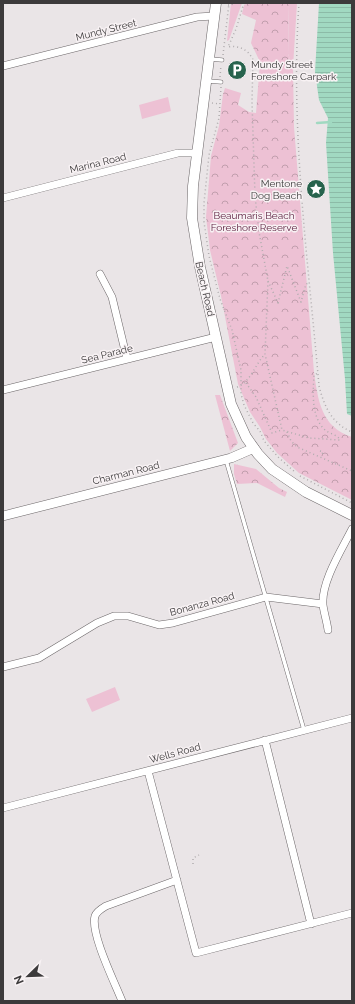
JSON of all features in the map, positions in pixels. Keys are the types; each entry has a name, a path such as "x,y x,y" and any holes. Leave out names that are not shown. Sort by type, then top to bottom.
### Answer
{"main road":[{"name":"Beach Road","path":"216,3 193,186 193,226 216,337 234,411 240,426 265,462 284,478 306,492 352,515"},
{"name":"Charman Road","path":"3,516 239,456 254,448"}],"street":[{"name":"Mundy Street","path":"3,66 197,17 214,16"},
{"name":"Marina Road","path":"3,198 178,154 197,154"},
{"path":"100,274 112,297 127,359"},
{"name":"Sea Parade","path":"3,390 216,337"},
{"path":"328,630 323,604 330,574 352,529"},
{"name":"Bonanza Road","path":"3,667 39,658 96,623 114,616 128,616 158,625 266,597 323,604"},
{"name":"Wells Road","path":"3,808 352,718"},
{"path":"265,740 311,924"},
{"path":"148,771 196,953 352,913"},
{"path":"122,1001 97,939 94,918 97,912 106,906 177,880"}],"lane":[{"path":"209,59 222,60"},
{"path":"207,81 221,82"},
{"path":"226,459 304,730"}],"path":[{"path":"233,3 232,5 228,4 225,47 222,60 219,118 208,163 204,222 209,256 218,292 231,328 238,355 242,402 249,417 259,428 264,441 278,457 301,476 352,503"},
{"path":"228,47 236,29 244,3"},
{"path":"299,3 296,99 309,283 319,386 325,406 339,425 352,432"},
{"path":"225,47 235,46 245,50 250,54 253,60 252,102 255,196 259,232 268,281 265,354 282,430"},
{"path":"268,281 278,303 287,266 301,302 306,284 309,283"},
{"path":"241,386 246,383 256,365 265,354"},
{"path":"246,383 256,397 272,433 282,430 318,439 341,439 327,431 318,418 313,390 314,375 318,373"},
{"path":"286,432 291,441 297,447 321,456 352,471"},
{"path":"320,451 323,452 321,456"},
{"path":"193,864 193,858 199,854"}],"green space":[{"path":"231,3 242,3 229,40 227,41"},
{"name":"Beaumaris Beach Foreshore Reserve","path":"248,3 289,3 288,54 293,67 294,127 314,372 317,393 327,419 334,427 352,437 352,500 299,473 277,453 266,439 250,412 238,384 221,296 210,250 206,217 211,156 219,126 225,88 241,93 238,105 249,112 256,113 260,62 251,43 256,20 242,14 244,5"},
{"path":"289,3 297,3 293,67 288,54"},
{"path":"168,97 171,111 142,119 139,105"},
{"path":"215,395 220,395 238,443 230,451"},
{"path":"234,464 256,469 279,488 287,492 285,497 257,483 237,484 234,474"},
{"path":"115,687 120,700 92,712 86,699"}],"shaded area":[{"path":"319,3 352,3 352,416 347,414 333,253 326,143 328,118 319,100 315,72"}],"waterway":[{"path":"317,123 331,122"}],"place":[{"name":"Mundy Street Foreshore Carpark","path":"237,70"},
{"name":"Mentone Dog Beach","path":"316,189"}]}
